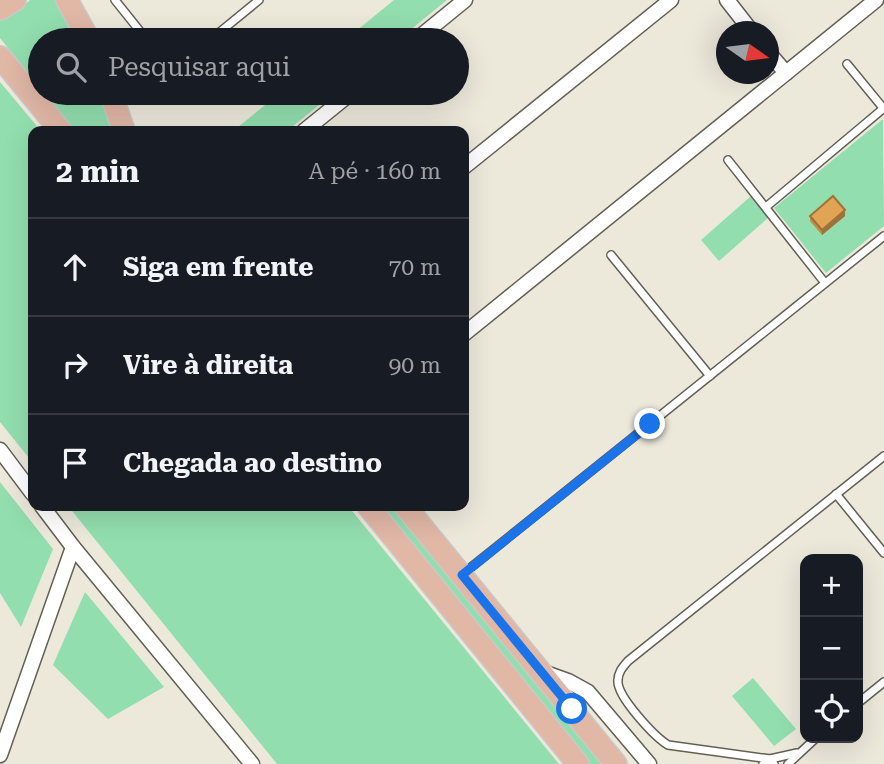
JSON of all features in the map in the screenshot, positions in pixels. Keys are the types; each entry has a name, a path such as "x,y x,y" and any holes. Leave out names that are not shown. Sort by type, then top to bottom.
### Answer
{"main road":[{"path":"0,9 15,0"},
{"path":"67,0 82,28"},
{"path":"0,57 28,91"},
{"path":"40,105 57,126"},
{"path":"115,105 122,126"},
{"path":"372,511 578,764"},
{"path":"409,511 616,764"}],"street":[{"path":"431,28 465,0"},
{"path":"469,163 671,0"},
{"path":"727,0 743,21"},
{"path":"469,330 876,0"},
{"path":"779,65 786,73"},
{"path":"310,126 336,105"},
{"path":"0,450 28,487"},
{"path":"46,511 252,764"},
{"path":"1,760 73,547"},
{"path":"542,671 588,692 649,764"}],"lane":[{"path":"115,0 137,28"},
{"path":"225,28 259,0"},
{"path":"766,207 884,108 847,64"},
{"path":"728,160 825,283"},
{"path":"462,575 884,236"},
{"path":"611,255 710,376"},
{"path":"798,753 769,762 668,745 657,738 620,693 617,682 620,671 628,661 884,456"},
{"path":"836,494 884,553"},
{"path":"863,699 884,682"},
{"path":"788,764 810,743"},
{"path":"731,755 733,764"}],"green space":[{"path":"30,0 56,0 71,28 28,28 28,73 0,38 0,18 16,13"},
{"path":"394,0 447,0 413,28 360,28"},
{"path":"0,82 37,126 28,126 28,457 0,422"},
{"path":"54,105 103,105 110,126 71,126"},
{"path":"265,105 319,105 293,126 239,126"},
{"path":"883,119 884,226 826,273 774,208"},
{"path":"751,196 769,217 719,261 701,240"},
{"path":"0,482 53,549 21,627 0,593"},
{"path":"72,511 352,511 559,764 277,764"},
{"path":"383,511 396,511 601,764 590,764"},
{"path":"85,592 164,687 108,719 53,665"},
{"path":"753,678 796,729 774,746 732,696"}],"building":[{"path":"833,196 845,210 822,230 810,216"}],"route":[{"path":"572,709 462,575 650,424"}]}
